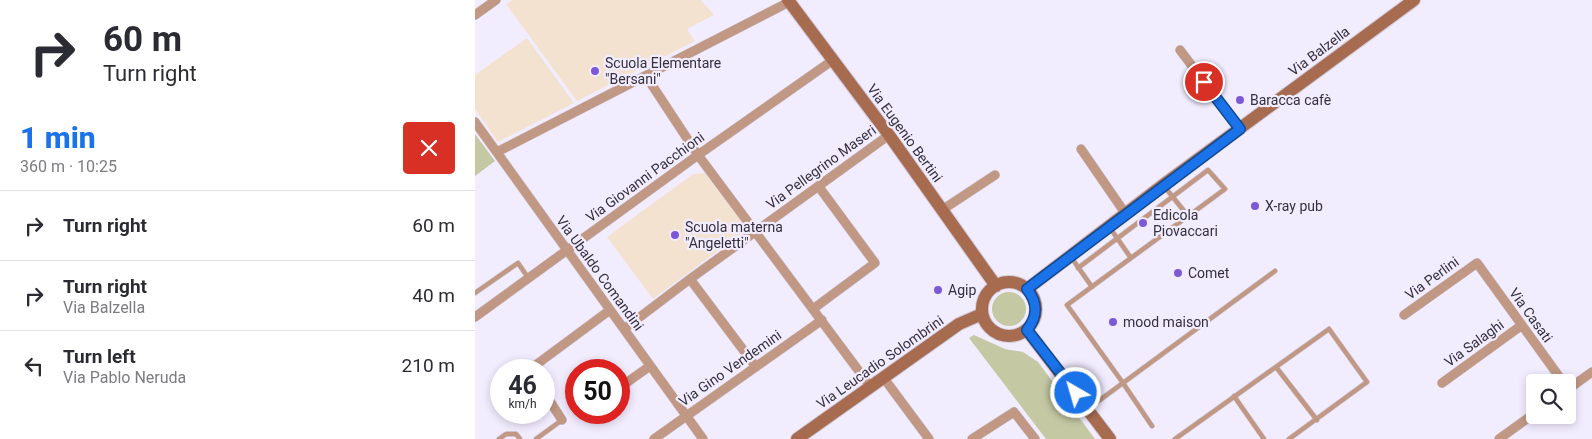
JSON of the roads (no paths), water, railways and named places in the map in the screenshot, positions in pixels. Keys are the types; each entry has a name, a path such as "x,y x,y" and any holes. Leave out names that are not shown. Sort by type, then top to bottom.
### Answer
{"street":[{"path":"475,15 495,0"},
{"name":"Via Balzella","path":"1027,289 1071,257 1125,213 1413,0"},
{"path":"497,152 788,1"},
{"name":"Via Eugenio Bertini","path":"788,1 889,135 996,286"},
{"path":"1180,50 1240,129"},
{"name":"Via Giovanni Pacchioni","path":"476,314 529,279 698,155 833,60"},
{"path":"646,76 698,155 870,386"},
{"name":"Via Ubaldo Comandini","path":"475,122 703,439"},
{"name":"Via Pellegrino Maseri","path":"624,329 889,135"},
{"path":"1081,148 1125,213"},
{"path":"942,210 995,175"},
{"path":"813,309 875,263 819,187"},
{"name":"Via Perlini","path":"1404,315 1477,263"},
{"name":"Via Casati","path":"1477,263 1557,374"},
{"path":"690,279 756,367"},
{"path":"1012,282 1027,289 1033,296 1036,314 1027,330 1019,335 1009,337 1000,335 985,323 982,306 989,291 1003,283 1012,282"},
{"path":"544,359 610,310"},
{"name":"Via Leucadio Solombrini","path":"797,439 959,324 982,314"},
{"name":"Via Gino Vendemini","path":"654,439 822,320"},
{"name":"Via Salaghi","path":"1442,383 1522,325"},
{"path":"1027,330 1110,439"},
{"path":"630,380 650,366"},
{"path":"1576,384 1592,372"},
{"path":"883,377 929,439"},
{"path":"555,408 563,420"},
{"path":"972,439 1014,412 1035,439"},
{"path":"1499,439 1526,420"}],"lane":[{"path":"1079,268 1117,237 1208,170 1225,190 1067,305 1123,383 1151,426"},
{"path":"1163,185 1188,216"},
{"path":"1109,226 1131,258"},
{"path":"1071,257 1091,287"},
{"path":"475,293 518,263 529,279"},
{"path":"1088,409 1275,271"},
{"path":"1175,439 1329,329 1367,382 1289,439"},
{"path":"1276,367 1317,420"},
{"path":"1234,396 1265,439"},
{"path":"536,439 563,420"},
{"path":"499,439 506,434 516,434 520,439"}],"place":[{"name":"Scuola Elementare \"Bersani\"","path":"595,71"},
{"name":"Baracca cafè","path":"1240,100"},
{"name":"X-ray pub","path":"1255,206"},
{"name":"Edicola Piovaccari","path":"1143,223"},
{"name":"Scuola materna \"Angeletti\"","path":"675,235"},
{"name":"Comet","path":"1178,273"},
{"name":"Agip","path":"938,290"},
{"name":"mood maison","path":"1113,322"}]}
